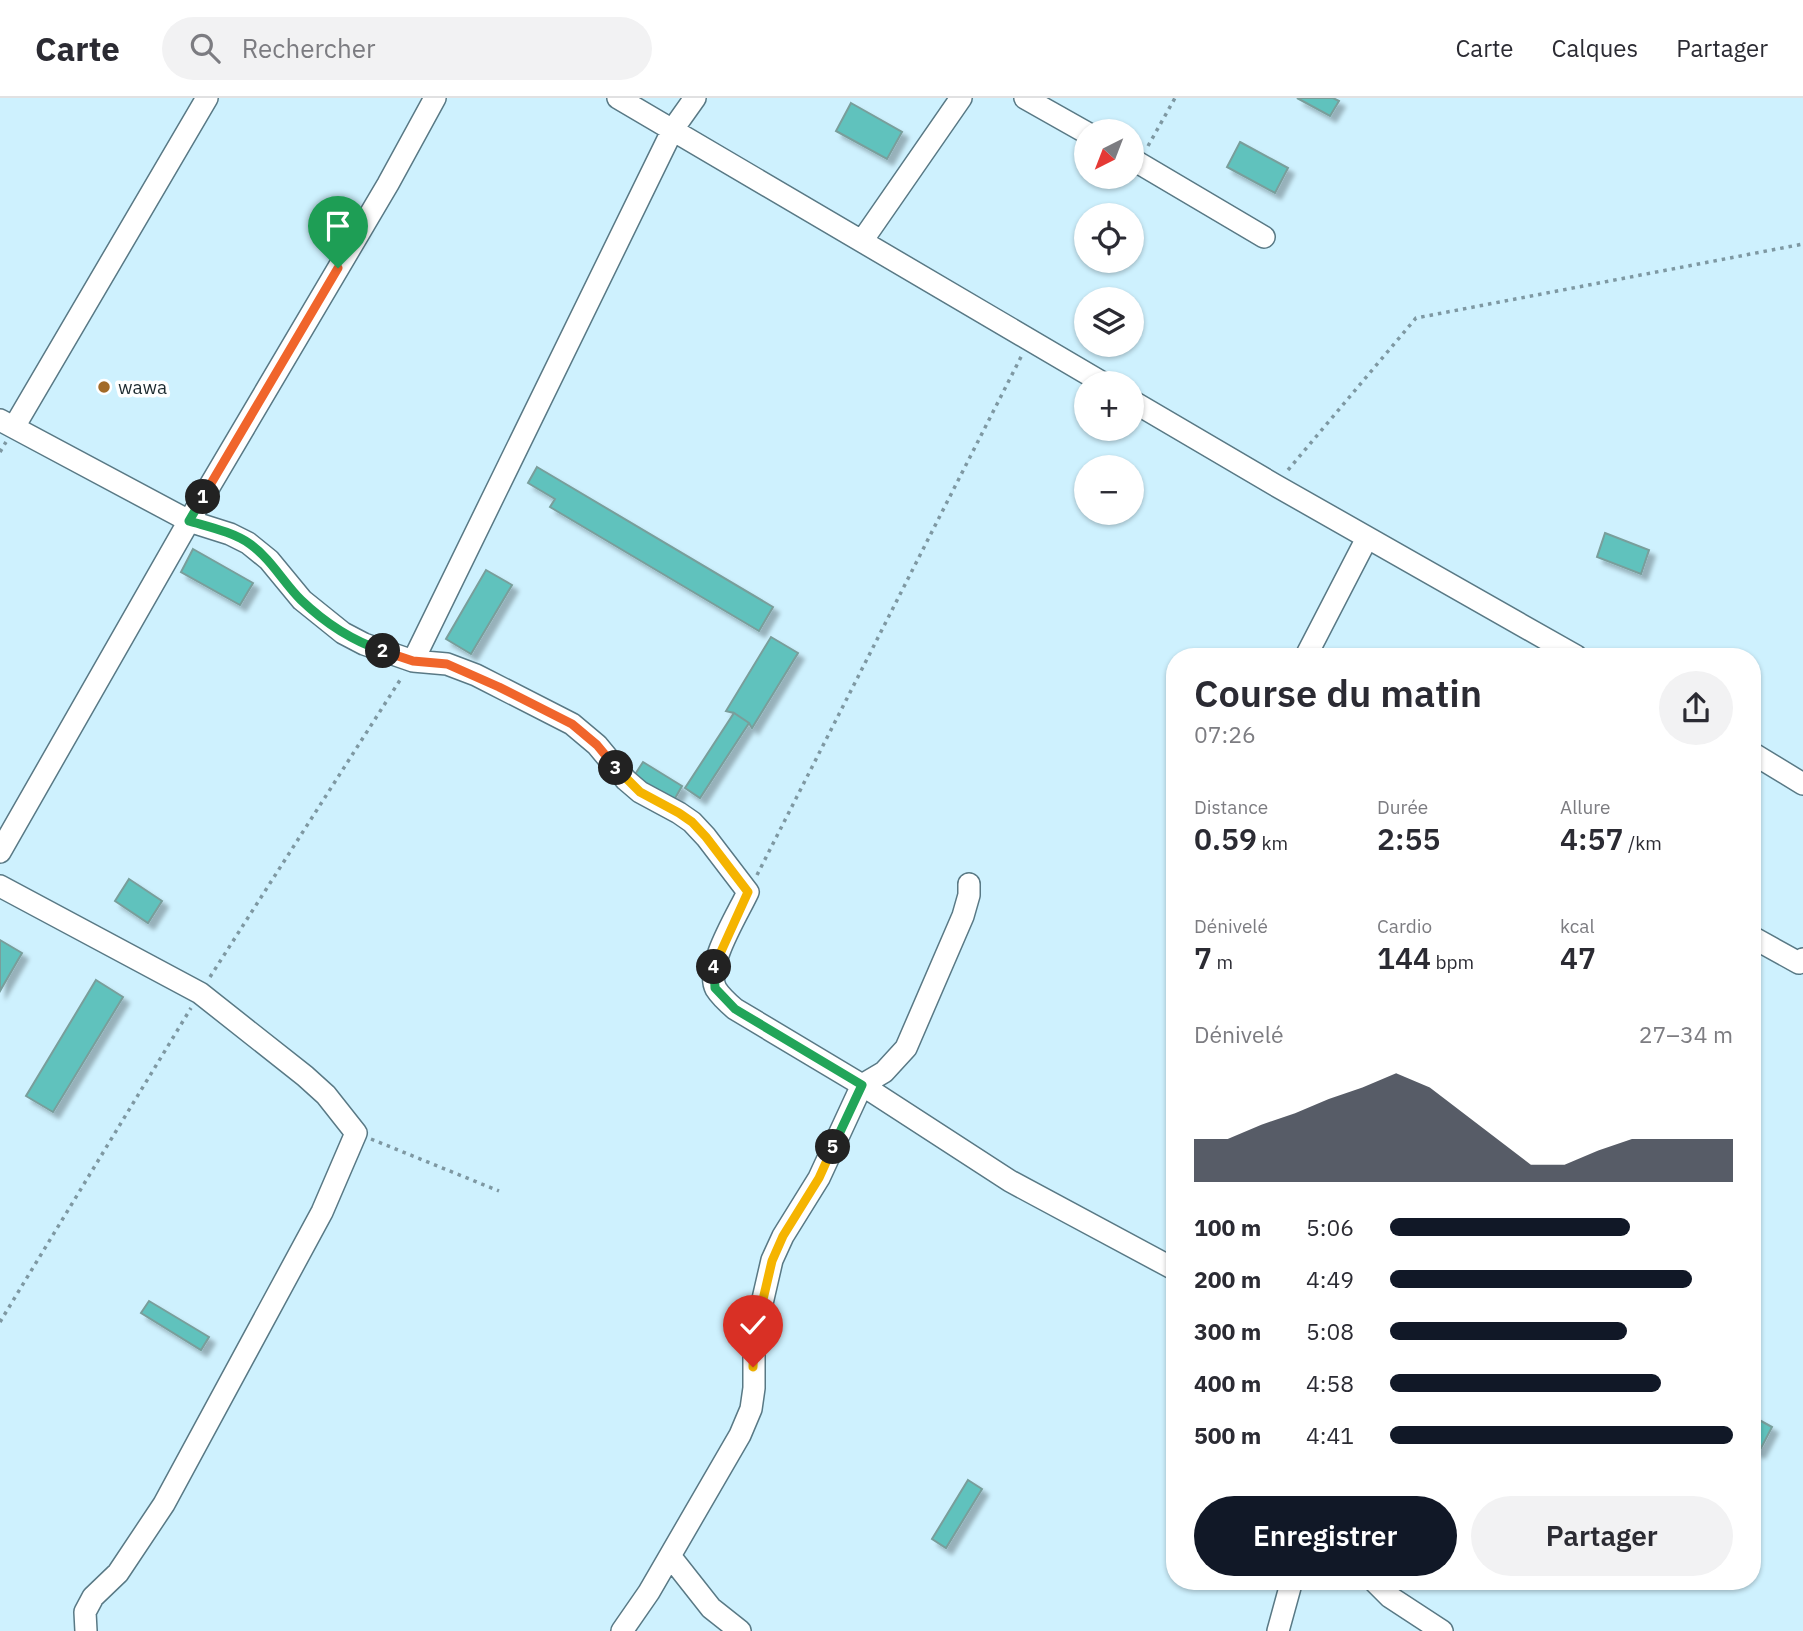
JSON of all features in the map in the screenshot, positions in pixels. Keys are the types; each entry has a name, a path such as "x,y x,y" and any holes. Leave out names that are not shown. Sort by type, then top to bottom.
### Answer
{"street":[{"path":"208,98 7,424 189,521 248,542 269,560 302,600 343,633 364,645 413,661 447,664 475,675 572,724 597,745 626,780 640,792 692,822 748,892 714,969 715,988 735,1009 862,1085 1010,1181 1166,1265"},
{"path":"0,852 189,521 388,184 435,98"},
{"path":"618,98 1082,371"},
{"path":"413,661 673,130 695,98"},
{"path":"862,241 961,98"},
{"path":"1025,98 1074,126"},
{"path":"1144,166 1265,237"},
{"path":"1144,408 1562,648"},
{"path":"1310,648 1367,538"},
{"path":"1761,758 1803,784"},
{"path":"622,1631 727,1460 747,1418 754,1388 754,1338 772,1261 783,1236 819,1178 862,1085 884,1072 906,1048 963,916 969,884"},
{"path":"0,886 200,993 319,1088 356,1133 323,1212 164,1504 118,1573 93,1597 85,1612 86,1631"},
{"path":"1761,942 1798,963 1803,959"},
{"path":"670,1556 711,1608 740,1631"},
{"path":"1278,1631 1289,1590"},
{"path":"1383,1590 1442,1631"}],"path":[{"path":"1144,147 1175,98"},
{"path":"1275,485 1416,318 1803,244"},
{"path":"748,892 1030,340"},
{"path":"356,1133 499,1191"}],"building":[{"path":"1297,98 1333,98 1339,101 1330,116"},
{"path":"851,103 902,132 887,159 836,131"},
{"path":"1240,142 1288,168 1275,193 1227,167"},
{"path":"537,467 773,607 759,631 550,507 555,499 528,483"},
{"path":"1605,533 1649,550 1641,574 1597,557"},
{"path":"193,549 253,583 240,605 181,572"},
{"path":"486,570 512,585 471,654 446,639"},
{"path":"771,637 798,653 752,728 734,713 726,711"},
{"path":"734,713 749,723 700,798 685,788"},
{"path":"643,762 682,786 674,800 634,776"},
{"path":"129,879 162,901 148,923 115,901"},
{"path":"0,940 22,953 0,991"},
{"path":"96,980 123,997 53,1112 26,1096"},
{"path":"149,1301 209,1337 201,1350 141,1313"},
{"path":"1761,1421 1772,1427 1761,1448"},
{"path":"968,1480 982,1489 946,1548 932,1539"}],"place":[{"name":"wawa","path":"104,387"}],"route":[{"path":"338,268 189,521 248,542 269,560 302,600 343,633 364,645 413,661 447,664 475,675 572,724 597,745 626,780 640,792 692,822 748,892 719,953 714,969 715,988 735,1009 862,1085 819,1178 783,1236 772,1261 754,1338 753,1367"}]}
